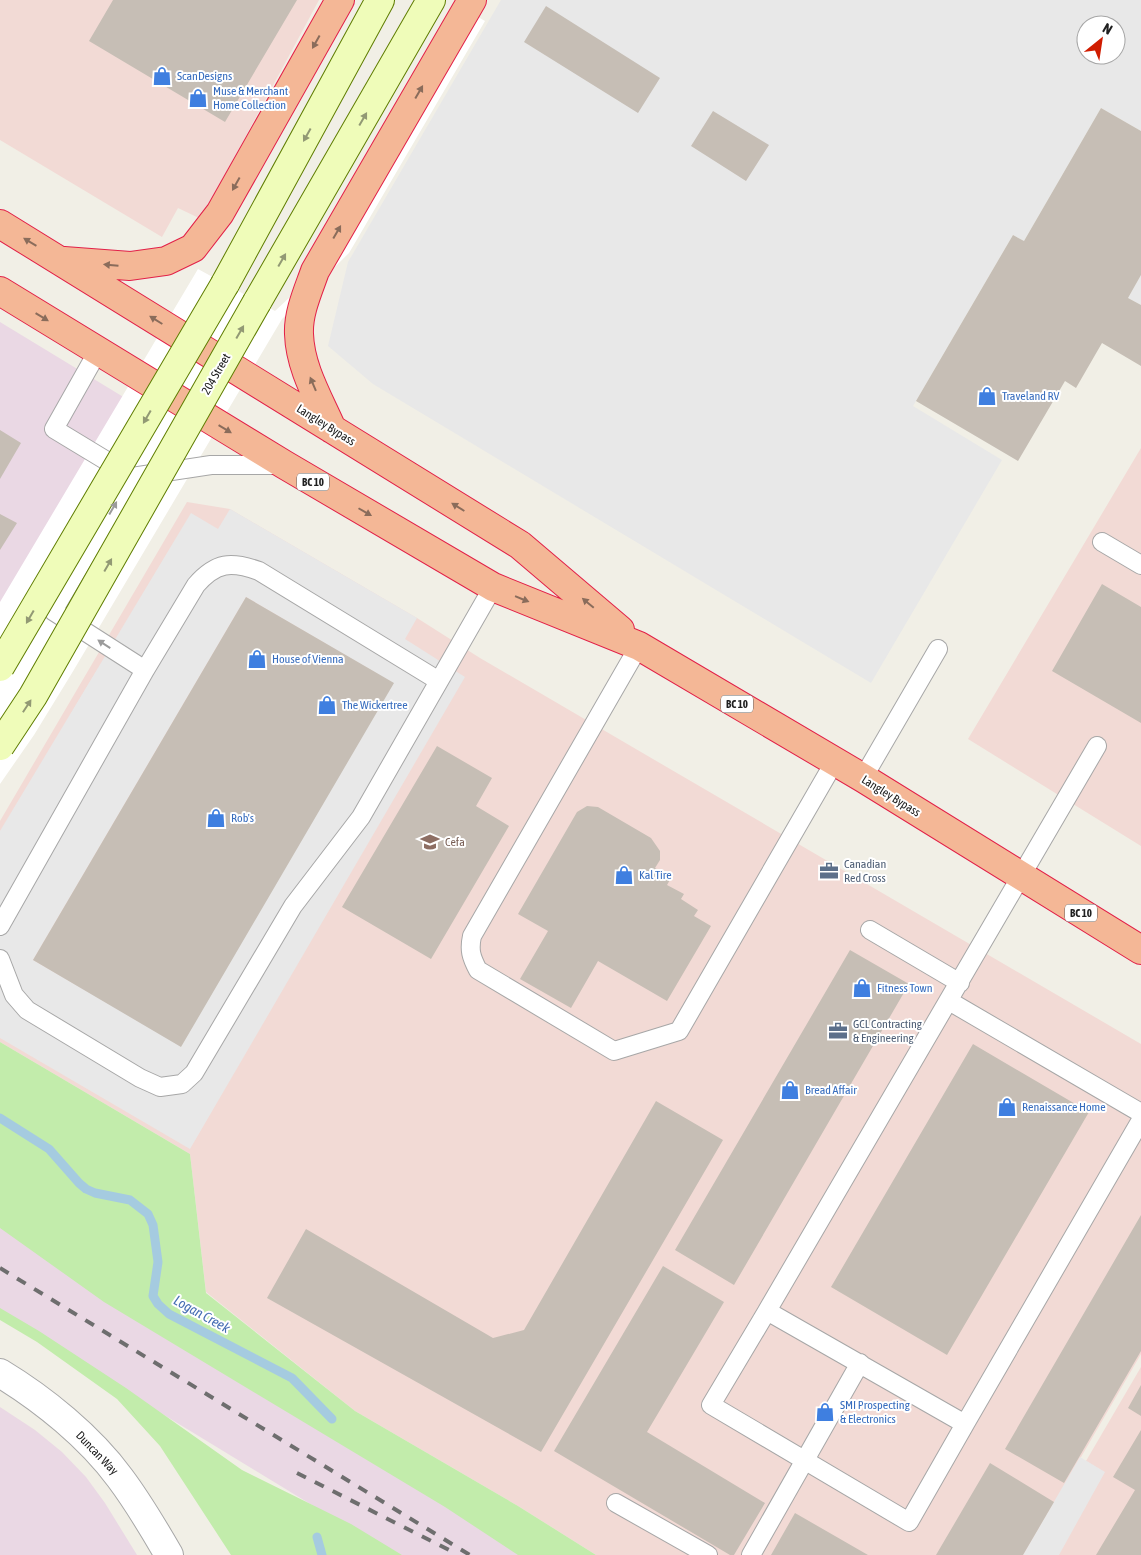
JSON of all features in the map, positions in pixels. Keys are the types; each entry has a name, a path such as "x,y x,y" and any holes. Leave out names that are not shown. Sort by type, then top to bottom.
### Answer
{"highway":[{"path":"60,260 130,266 166,261 193,248 220,213 340,0"},
{"path":"332,429 302,359 299,333 304,302 315,271 472,0"},
{"name":"Langley Bypass","path":"0,224 520,545 639,646"},
{"name":"Langley Bypass","path":"0,292 284,465 493,587 639,646 835,761 1141,950"}],"main road":[{"path":"0,667 225,284 380,0"},
{"name":"204 Street","path":"0,746 33,696 431,0"}],"street":[{"name":"Duncan Way","path":"0,1373 52,1409 89,1443 119,1476 148,1519 169,1555"}],"lane":[{"path":"98,352 54,429 132,476 211,465 284,465"},
{"path":"132,476 53,611 145,670"},
{"path":"1102,542 1141,564"},
{"path":"0,926 145,670 196,585 207,573 232,564 259,571 439,681"},
{"path":"0,959 14,995 27,1010 140,1078 160,1087 182,1084 194,1073 293,906 361,817 493,587"},
{"path":"639,646 472,936 469,947 471,958 478,970 588,1036 614,1050 679,1031 835,761"},
{"path":"863,778 938,648"},
{"path":"1097,746 711,1406 910,1522 1141,1120"},
{"path":"870,930 960,983"},
{"path":"949,1001 1141,1113"},
{"path":"768,1311 965,1424"},
{"path":"751,1555 860,1364"},
{"path":"616,1503 708,1555"}],"shaded area":[{"path":"0,0 319,0 201,219 178,208 162,237 0,140"},
{"path":"501,0 1141,0 1141,131 1101,108 1024,241 1013,235 913,406 1002,460 871,683 373,384 328,346 348,262"},
{"path":"1141,275 1141,305 1128,298"},
{"path":"0,322 130,401 0,616"},
{"path":"1141,448 1141,846 968,739"},
{"path":"187,502 230,509 417,618 480,658 1141,1044 1141,1354 1024,1555 596,1555 518,1506 355,1411 206,1292 190,1154 0,1042 0,821"},
{"path":"230,509 417,618 405,639 465,677 190,1149 0,1038 0,831 191,513 218,529","holes":["246,597 393,683 181,1046 33,960"]},
{"path":"0,1201 567,1555 394,1555 0,1315"},
{"path":"1141,1367 1141,1555 1031,1555"},
{"path":"0,1407 35,1430 62,1452 86,1477 105,1503 137,1555 0,1555"},
{"path":"1080,1457 1105,1472 1059,1555 1023,1555"}],"green space":[{"path":"0,1042 190,1154 206,1293 355,1411 518,1506 596,1555 518,1555 445,1507 104,1302 0,1228"},
{"path":"0,1308 126,1388 242,1470 351,1524 402,1555 231,1555 160,1446 117,1399 37,1342 0,1320"}],"pier":[{"path":"478,17 485,21 349,253 282,319 72,673 34,735 0,784 0,602 198,269 275,311 345,246"}],"building":[{"path":"113,0 297,0 225,122 89,41"},
{"path":"546,6 660,78 638,113 524,42"},
{"path":"1101,108 1141,131 1141,275 1128,298 1141,305 1141,366 1102,343 1076,388 1065,381 1018,461 916,401 1013,235 1024,241"},
{"path":"713,111 769,145 746,181 691,146"},
{"path":"0,430 21,443 0,479"},
{"path":"0,514 17,523 0,550"},
{"path":"1102,584 1141,607 1141,723 1052,671"},
{"path":"246,597 394,683 181,1047 33,960"},
{"path":"437,746 492,778 476,806 509,826 431,959 342,907"},
{"path":"587,806 598,807 651,838 660,851 660,860 655,868 671,878 667,885 684,894 681,899 698,910 694,916 711,926 667,1001 598,961 571,1008 520,979 548,931 518,914 577,812"},
{"path":"850,950 909,984 734,1285 675,1250"},
{"path":"973,1044 1089,1112 947,1355 831,1287"},
{"path":"656,1101 723,1140 541,1452 267,1298 306,1229 493,1338 524,1330"},
{"path":"1141,1215 1141,1351 1064,1483 1005,1449"},
{"path":"663,1266 724,1302 647,1432 765,1503 734,1555 730,1555 554,1451"},
{"path":"1141,1385 1141,1416 1128,1408"},
{"path":"1141,1430 1141,1555 1096,1555 1135,1490 1113,1477"},
{"path":"990,1463 1054,1502 1023,1555 936,1555"},
{"path":"795,1513 868,1555 771,1555"}],"waterway":[{"name":"Logan Creek","path":"0,1118 49,1149 86,1189 95,1193 130,1200 148,1214 153,1225 158,1262 153,1296 158,1304 169,1314 292,1378 332,1419"},
{"name":"Logan Creek","path":"317,1537 322,1555"}],"railway":[{"path":"0,1268 470,1555"},
{"path":"297,1473 451,1551"}],"place":[{"name":"ScanDesigns","path":"162,76"},
{"name":"Muse & Merchant Home Collection","path":"198,98"},
{"name":"Traveland RV","path":"987,396"},
{"name":"House of Vienna","path":"257,659"},
{"name":"The Wickertree","path":"327,705"},
{"name":"Rob's","path":"216,818"},
{"name":"Cefa","path":"430,842"},
{"name":"Canadian Red Cross","path":"829,871"},
{"name":"Kal Tire","path":"624,875"},
{"name":"Fitness Town","path":"862,988"},
{"name":"GCL Contracting & Engineering","path":"838,1031"},
{"name":"Bread Affair","path":"790,1090"},
{"name":"Renaissance Home","path":"1007,1107"},
{"name":"SMI Prospecting & Electronics","path":"825,1412"}]}
